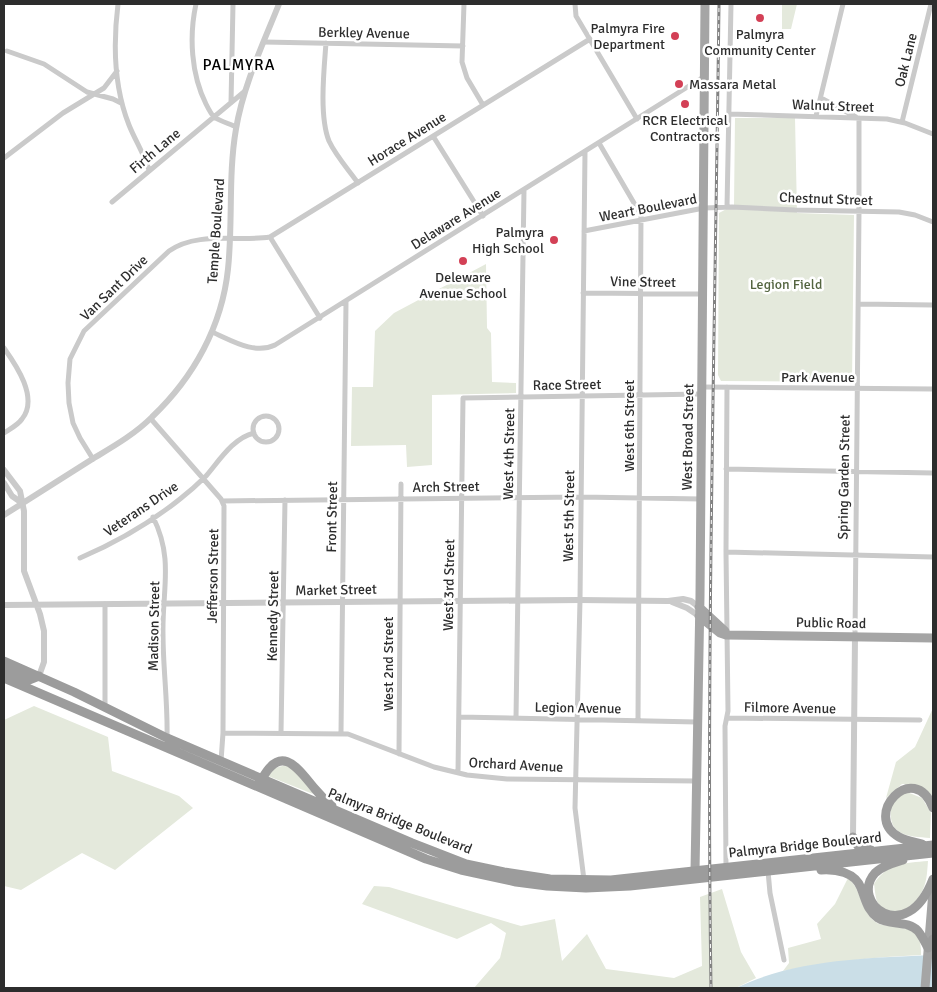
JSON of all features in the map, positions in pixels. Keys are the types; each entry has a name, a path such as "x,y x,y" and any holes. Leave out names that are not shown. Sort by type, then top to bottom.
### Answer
{"highway":[{"name":"Palmyra Bridge Boulevard","path":"4,661 105,707 167,738 412,843 466,864 532,877 584,880 623,879 845,855 932,848"},
{"path":"4,670 29,680 39,676"},
{"name":"Palmyra Bridge Boulevard","path":"4,678 415,854 437,863 489,877 547,886 599,888 920,854 932,848"},
{"path":"262,779 268,769 274,764 291,763 299,769 335,810"},
{"path":"932,848 899,837 889,827 886,816 887,807 891,799 897,793 908,788 923,792 928,797 933,808"},
{"path":"853,837 856,845 859,847 876,852"},
{"path":"845,855 853,837"},
{"path":"920,854 886,866 874,875 869,889 872,903 887,915 895,917 905,915 922,901 933,879"},
{"path":"786,869 830,870 851,876 860,885 866,903 874,914 886,921 913,927 928,948"},
{"path":"928,948 933,939"}],"main road":[{"name":"West Broad Street","path":"695,871 701,499 705,4"},
{"name":"Public Road","path":"699,612 720,633 728,635 933,638"},
{"path":"925,988 933,891"}],"street":[{"path":"118,4 116,36 117,72 122,104 149,170"},
{"path":"196,4 192,31 193,53 202,96 214,117 236,127"},
{"path":"231,103 233,4"},
{"name":"Temple Boulevard","path":"4,514 125,439 151,419 184,382 194,367 212,332 224,295 228,268 232,167 236,127 245,91 279,4"},
{"path":"464,4 462,62 466,74 483,105"},
{"path":"574,4 576,16 637,119"},
{"path":"727,207 731,4"},
{"path":"816,116 843,4"},
{"name":"Oak Lane","path":"902,122 931,4"},
{"name":"Horace Avenue","path":"230,239 270,237 590,39"},
{"name":"Berkley Avenue","path":"264,42 463,46"},
{"path":"326,43 324,98 326,129 332,146 358,183"},
{"path":"7,51 44,64 83,90 113,99 122,104"},
{"path":"4,158 63,113 106,86 117,72"},
{"name":"Delaware Avenue","path":"212,332 243,345 263,349 275,345 705,76"},
{"name":"Firth Lane","path":"112,202 245,91"},
{"path":"821,98 859,118"},
{"name":"Walnut Street","path":"729,114 887,119 902,122 933,134"},
{"name":"Spring Garden Street","path":"853,837 859,118"},
{"path":"433,136 482,216"},
{"name":"West 6th Street","path":"599,143 641,215 638,720"},
{"name":"West 5th Street","path":"584,880 575,808 580,600 585,152"},
{"name":"West 4th Street","path":"516,718 524,190"},
{"name":"Weart Boulevard","path":"584,231 704,208 716,208"},
{"name":"Chestnut Street","path":"716,208 903,213 933,222"},
{"path":"270,237 320,318"},
{"name":"Van Sant Drive","path":"93,459 73,423 69,403 68,370 70,358 84,331 176,246 194,240 230,239"},
{"name":"Vine Street","path":"583,293 703,294"},
{"name":"Front Street","path":"341,733 346,302"},
{"path":"858,304 933,305"},
{"path":"4,348 22,376 28,400 26,413 22,420 4,433"},
{"path":"726,868 725,726 728,711 726,552 727,388"},
{"name":"Park Avenue","path":"702,391 727,388 933,389"},
{"name":"Race Street","path":"463,398 640,395 702,391"},
{"name":"West 3rd Street","path":"458,773 463,398"},
{"name":"Veterans Drive","path":"264,416 273,418 279,426 278,435 270,441 264,442 259,440 254,432 256,421 264,416"},
{"path":"151,419 222,501"},
{"name":"Veterans Drive","path":"80,558 104,548 181,498 203,478 234,444 246,435 254,432"},
{"path":"726,469 933,473"},
{"path":"5,473 20,491 24,571 42,620 44,641 43,666 39,676"},
{"path":"4,483 12,496 22,503"},
{"name":"West 2nd Street","path":"399,754 401,484"},
{"name":"Arch Street","path":"222,501 581,497 701,499"},
{"name":"Kennedy Street","path":"282,733 285,500"},
{"name":"Jefferson Street","path":"221,761 223,732 225,514 222,501"},
{"name":"Madison Street","path":"153,517 160,530 165,548 166,586 163,632 167,738"},
{"path":"726,552 933,557"},
{"name":"Market Street","path":"4,605 580,600 668,601 699,612"},
{"path":"105,604 105,707"},
{"name":"Legion Avenue","path":"459,717 697,722"},
{"name":"Filmore Avenue","path":"726,718 920,720"},
{"name":"Orchard Avenue","path":"223,732 341,733 354,736 434,767 458,773 507,779 696,781"},
{"path":"768,871 770,893 784,960"}],"green space":[{"path":"782,4 797,4 791,29 782,29"},
{"name":"Legion Field","path":"735,118 795,118 797,213 854,215 852,382 721,381 718,375 719,213 734,205"},
{"path":"486,264 487,328 491,333 492,382 516,383 516,393 432,395 432,465 407,467 406,445 351,446 352,387 373,387 375,331 394,313"},
{"path":"34,706 108,737 112,771 179,796 193,808 115,870 82,853 21,890 4,886 4,720"},
{"path":"933,708 933,797 917,785 902,784 886,798 896,762 915,747"},
{"path":"286,765 296,770 313,794 268,776 275,768"},
{"path":"907,792 922,798 931,813 930,838 913,836 898,831 891,820 893,801"},
{"path":"928,861 925,883 912,905 894,912 888,911 878,903 874,884 879,877 897,865"},
{"path":"848,878 853,883 871,918 880,924 914,932 920,940 921,955 852,960 783,971 789,963 788,948 821,939 817,924 835,904"},
{"path":"374,886 389,887 521,926 555,919 562,961 587,934 606,969 674,978 702,966 700,897 722,889 741,952 756,978 736,988 474,988 500,958 506,933 491,923 457,939 362,904"}],"water":[{"path":"933,955 933,987 736,988 759,978 808,966 858,959"}],"railway":[{"path":"711,988 710,619 719,4"}],"place":[{"name":"Palmyra Community Center","path":"760,18"},
{"name":"Palmyra Fire Department","path":"675,36"},
{"name":"Massara Metal","path":"679,84"},
{"name":"RCR Electrical Contractors","path":"685,104"},
{"name":"Palmyra High School","path":"554,240"},
{"name":"Deleware Avenue School","path":"463,261"}],"district":[{"name":"PALMYRA","path":"239,65"}]}
